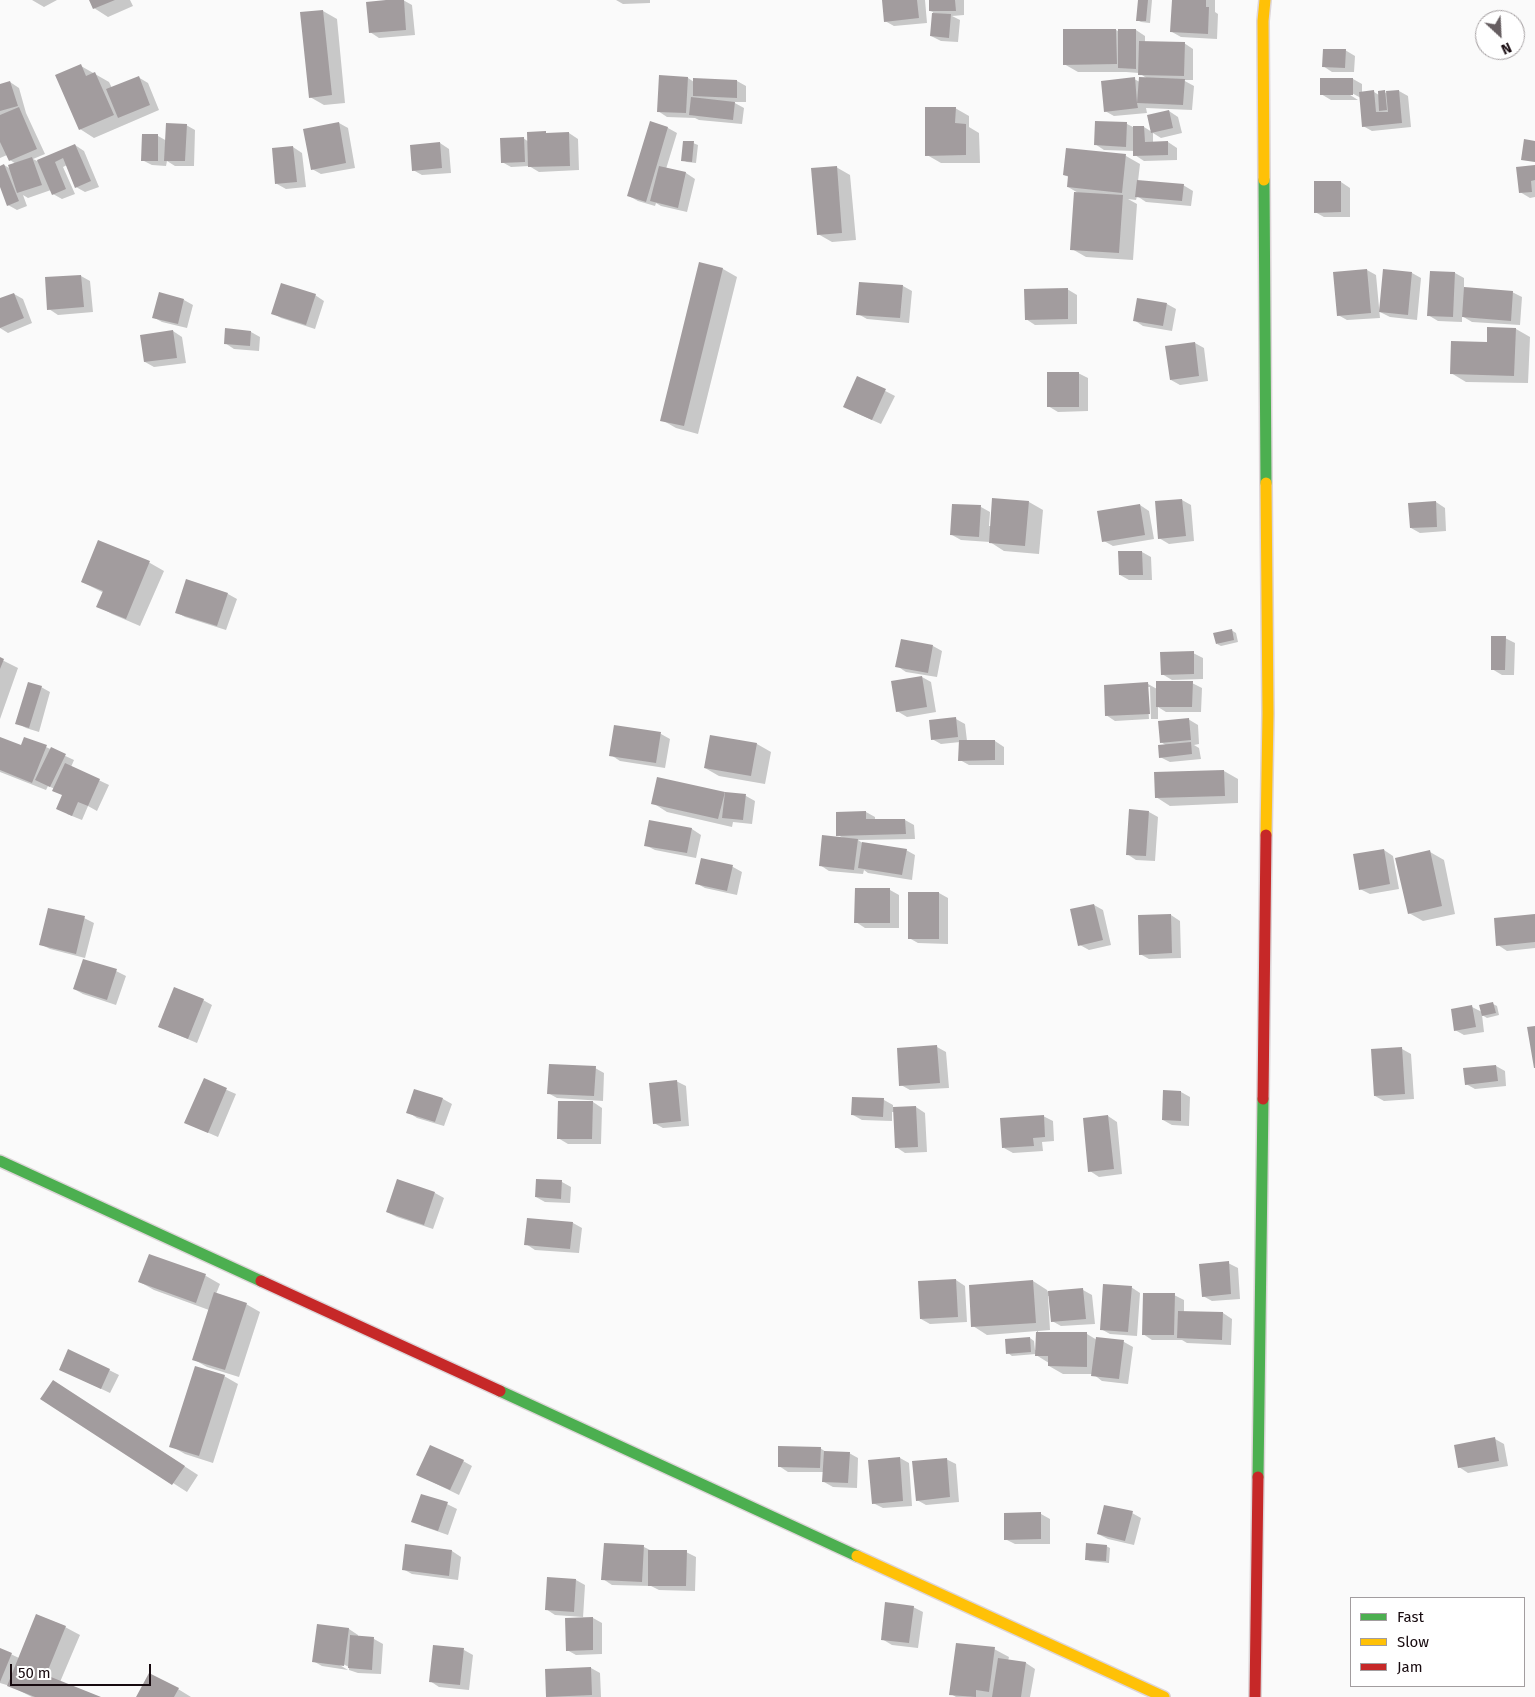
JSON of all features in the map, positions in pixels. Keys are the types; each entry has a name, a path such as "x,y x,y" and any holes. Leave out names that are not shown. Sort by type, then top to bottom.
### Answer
{"street":[{"path":"1255,1697 1268,714 1263,30 1265,0"},
{"path":"0,1161 1164,1697"}],"building":[{"path":"89,0 115,0 93,9"},
{"path":"404,0 406,30 369,33 366,2"},
{"path":"882,0 917,0 919,18 884,22"},
{"path":"929,0 955,0 956,11 929,11"},
{"path":"1138,0 1148,0 1146,21 1136,21"},
{"path":"1172,0 1206,0 1206,7 1209,7 1208,34 1170,32"},
{"path":"323,10 332,95 309,98 300,12"},
{"path":"932,13 951,14 949,38 930,36"},
{"path":"1063,29 1116,29 1117,64 1063,65"},
{"path":"1118,29 1136,29 1136,69 1118,68"},
{"path":"1139,41 1185,42 1184,76 1138,75"},
{"path":"1323,49 1346,49 1345,68 1322,67"},
{"path":"81,64 86,76 95,72 114,115 79,130 55,75"},
{"path":"659,75 688,77 686,113 657,112"},
{"path":"139,76 150,105 118,118 106,89"},
{"path":"1135,77 1138,108 1104,112 1101,81"},
{"path":"1139,77 1185,79 1183,105 1137,103"},
{"path":"693,78 737,80 737,98 693,96"},
{"path":"1320,78 1353,78 1353,95 1320,95"},
{"path":"10,81 18,106 0,111 0,84"},
{"path":"1374,90 1376,112 1388,112 1386,91 1399,90 1402,123 1362,127 1359,92"},
{"path":"1385,90 1387,110 1379,111 1378,91"},
{"path":"691,97 735,102 733,120 689,115"},
{"path":"19,107 37,149 9,161 0,142 0,115"},
{"path":"925,107 956,107 955,123 966,124 966,155 925,156"},
{"path":"1169,110 1173,128 1151,133 1147,115"},
{"path":"650,121 668,127 646,202 627,196"},
{"path":"1095,121 1127,122 1126,147 1094,145"},
{"path":"339,122 346,163 311,170 303,129"},
{"path":"166,123 187,124 185,161 164,161"},
{"path":"1133,126 1144,126 1145,142 1168,141 1168,155 1133,156"},
{"path":"546,131 546,133 569,132 570,166 528,167 527,132"},
{"path":"142,134 158,134 158,161 141,161"},
{"path":"524,137 525,162 501,163 500,138"},
{"path":"1524,139 1535,141 1535,162 1521,160"},
{"path":"683,141 694,141 692,162 681,161"},
{"path":"440,142 442,168 412,171 410,145"},
{"path":"75,144 91,181 75,188 63,158 55,162 66,189 52,195 37,160"},
{"path":"293,146 297,182 275,184 272,148"},
{"path":"1066,148 1126,154 1122,193 1067,187 1068,176 1063,175"},
{"path":"32,157 42,185 17,193 8,165"},
{"path":"4,164 19,201 7,206 0,187 0,166"},
{"path":"1535,165 1535,180 1531,181 1532,192 1519,193 1516,167"},
{"path":"659,166 686,172 678,208 650,201"},
{"path":"837,166 842,233 817,235 811,168"},
{"path":"1137,180 1184,184 1182,201 1135,197"},
{"path":"1314,181 1341,181 1341,212 1314,213"},
{"path":"1074,192 1123,195 1119,253 1070,250"},
{"path":"699,262 723,268 684,426 660,421"},
{"path":"1367,269 1371,313 1337,316 1333,272"},
{"path":"1383,269 1412,272 1408,315 1379,312"},
{"path":"1430,271 1455,272 1453,317 1427,316"},
{"path":"81,275 84,307 47,310 45,277"},
{"path":"859,282 903,285 900,318 856,315"},
{"path":"281,283 316,294 306,325 271,314"},
{"path":"1464,287 1513,291 1511,321 1462,317"},
{"path":"1068,288 1068,319 1025,320 1024,289"},
{"path":"159,292 184,299 178,324 152,318"},
{"path":"14,293 24,318 0,328 0,298"},
{"path":"1137,298 1167,303 1163,326 1133,321"},
{"path":"1487,327 1516,328 1514,376 1450,374 1451,341 1487,342"},
{"path":"225,328 251,331 250,346 224,344"},
{"path":"173,330 177,358 144,362 140,335"},
{"path":"1195,342 1199,376 1170,380 1165,346"},
{"path":"1047,372 1079,372 1079,407 1047,407"},
{"path":"857,376 886,389 872,420 843,407"},
{"path":"992,498 1029,501 1025,546 989,543"},
{"path":"1182,499 1186,536 1158,539 1155,501"},
{"path":"1436,501 1437,527 1410,528 1408,503"},
{"path":"952,504 981,505 979,537 950,535"},
{"path":"1140,504 1145,535 1102,542 1097,511"},
{"path":"98,540 150,561 126,619 96,607 103,591 81,582"},
{"path":"1118,551 1142,551 1143,575 1119,575"},
{"path":"186,579 228,593 217,626 175,613"},
{"path":"1232,629 1234,640 1216,644 1213,633"},
{"path":"1491,636 1506,636 1505,670 1491,670"},
{"path":"901,639 933,645 928,673 895,667"},
{"path":"1194,651 1194,674 1161,675 1160,652"},
{"path":"0,657 4,659 0,669"},
{"path":"922,676 927,707 896,712 891,681"},
{"path":"1156,681 1193,681 1192,707 1156,707"},
{"path":"28,682 42,686 29,728 15,724"},
{"path":"1148,682 1150,714 1105,716 1104,685"},
{"path":"956,717 958,737 931,740 929,720"},
{"path":"1189,718 1191,740 1160,743 1158,721"},
{"path":"614,725 661,732 656,763 609,756"},
{"path":"710,735 757,743 751,776 704,768"},
{"path":"0,737 21,745 24,737 47,745 32,783 0,770"},
{"path":"959,740 995,740 995,760 958,761"},
{"path":"1191,742 1192,754 1159,758 1158,745"},
{"path":"51,747 66,754 50,787 35,780"},
{"path":"65,763 100,779 88,806 78,802 72,816 56,809 62,795 52,791"},
{"path":"1224,770 1225,796 1155,798 1154,772"},
{"path":"657,777 725,792 718,819 651,804"},
{"path":"725,792 746,794 743,820 722,818"},
{"path":"1129,809 1149,811 1146,856 1126,855"},
{"path":"866,811 866,819 905,819 906,834 836,836 836,812"},
{"path":"649,820 692,828 687,853 644,846"},
{"path":"822,835 858,839 854,870 819,866"},
{"path":"862,842 907,849 902,875 858,868"},
{"path":"1384,849 1390,884 1359,890 1353,854"},
{"path":"1430,850 1442,906 1408,914 1395,858"},
{"path":"701,858 733,865 727,891 695,884"},
{"path":"855,888 890,888 890,923 854,923"},
{"path":"908,892 939,892 939,939 908,939"},
{"path":"1094,904 1103,940 1078,946 1070,909"},
{"path":"48,908 85,916 76,954 39,945"},
{"path":"1171,914 1172,953 1139,955 1138,915"},
{"path":"1535,914 1535,942 1496,946 1494,918"},
{"path":"83,959 117,969 107,1000 73,989"},
{"path":"174,987 204,999 188,1039 158,1027"},
{"path":"1493,1002 1496,1013 1482,1016 1479,1005"},
{"path":"1472,1005 1476,1027 1454,1031 1451,1009"},
{"path":"1535,1026 1535,1068 1534,1068 1527,1027"},
{"path":"937,1045 940,1083 899,1086 897,1048"},
{"path":"1402,1047 1405,1094 1374,1096 1371,1049"},
{"path":"549,1064 596,1066 594,1096 547,1094"},
{"path":"1496,1065 1498,1081 1465,1085 1463,1068"},
{"path":"204,1078 227,1088 208,1133 184,1123"},
{"path":"677,1080 681,1121 653,1124 649,1083"},
{"path":"414,1089 443,1098 435,1122 406,1113"},
{"path":"1163,1090 1181,1091 1181,1121 1162,1120"},
{"path":"852,1097 884,1098 883,1117 851,1115"},
{"path":"558,1101 593,1101 592,1139 557,1139"},
{"path":"916,1106 918,1147 895,1148 893,1107"},
{"path":"1044,1115 1045,1137 1033,1138 1034,1146 1002,1148 1000,1118"},
{"path":"1108,1115 1114,1169 1088,1172 1083,1118"},
{"path":"397,1179 435,1192 424,1225 386,1212"},
{"path":"536,1179 562,1180 561,1199 535,1197"},
{"path":"527,1218 573,1222 570,1249 524,1245"},
{"path":"149,1254 206,1274 196,1303 138,1282"},
{"path":"1229,1261 1231,1294 1202,1297 1199,1264"},
{"path":"956,1279 958,1317 920,1319 918,1281"},
{"path":"1033,1280 1036,1323 971,1327 969,1285"},
{"path":"1103,1284 1132,1286 1128,1332 1100,1330"},
{"path":"1083,1288 1086,1319 1051,1322 1048,1291"},
{"path":"214,1292 247,1303 225,1370 192,1360"},
{"path":"1143,1293 1175,1293 1174,1335 1142,1335"},
{"path":"1178,1311 1223,1312 1222,1340 1177,1338"},
{"path":"1036,1332 1087,1332 1087,1367 1048,1366 1048,1356 1035,1356"},
{"path":"1030,1337 1031,1352 1006,1354 1005,1339"},
{"path":"1096,1337 1124,1340 1119,1379 1091,1376"},
{"path":"68,1349 110,1369 101,1389 59,1370"},
{"path":"195,1366 225,1375 199,1456 169,1447"},
{"path":"53,1380 185,1466 172,1485 40,1399"},
{"path":"1495,1437 1499,1461 1458,1468 1454,1445"},
{"path":"430,1445 464,1460 450,1490 416,1475"},
{"path":"778,1446 821,1447 820,1468 778,1467"},
{"path":"824,1451 850,1452 848,1483 822,1482"},
{"path":"900,1457 903,1501 872,1504 868,1460"},
{"path":"947,1458 950,1497 916,1501 912,1461"},
{"path":"421,1494 448,1502 438,1531 411,1522"},
{"path":"1104,1505 1133,1511 1125,1541 1097,1534"},
{"path":"1041,1512 1041,1539 1004,1540 1004,1513"},
{"path":"604,1543 644,1545 642,1582 601,1580"},
{"path":"1086,1543 1107,1545 1106,1561 1085,1560"},
{"path":"405,1544 452,1550 449,1576 402,1570"},
{"path":"648,1550 687,1550 686,1586 648,1586"},
{"path":"547,1577 576,1579 574,1612 545,1610"},
{"path":"885,1602 914,1606 909,1643 881,1640"},
{"path":"36,1614 66,1626 46,1675 101,1697 35,1697 7,1686"},
{"path":"593,1617 593,1650 566,1651 565,1618"},
{"path":"317,1624 349,1628 344,1666 312,1662"},
{"path":"350,1635 374,1637 372,1670 348,1668"},
{"path":"956,1643 995,1647 989,1692 976,1690 976,1697 949,1695"},
{"path":"433,1645 464,1648 460,1685 429,1682"},
{"path":"0,1648 12,1653 0,1682"},
{"path":"998,1658 1026,1662 1021,1697 992,1697"},
{"path":"591,1667 592,1695 546,1697 545,1669"},
{"path":"149,1673 179,1688 174,1697 136,1697"}],"traffic: fast":[{"path":"1264,180 1266,483"},
{"path":"1258,1477 1263,1099"},
{"path":"0,1161 261,1281"},
{"path":"500,1391 857,1556"}],"traffic: slow":[{"path":"1264,180 1263,21 1265,0"},
{"path":"1266,483 1268,714 1266,835"},
{"path":"857,1556 1164,1697"}],"traffic: jam":[{"path":"1263,1099 1266,835"},
{"path":"261,1281 500,1391"},
{"path":"1255,1697 1258,1477"}]}
